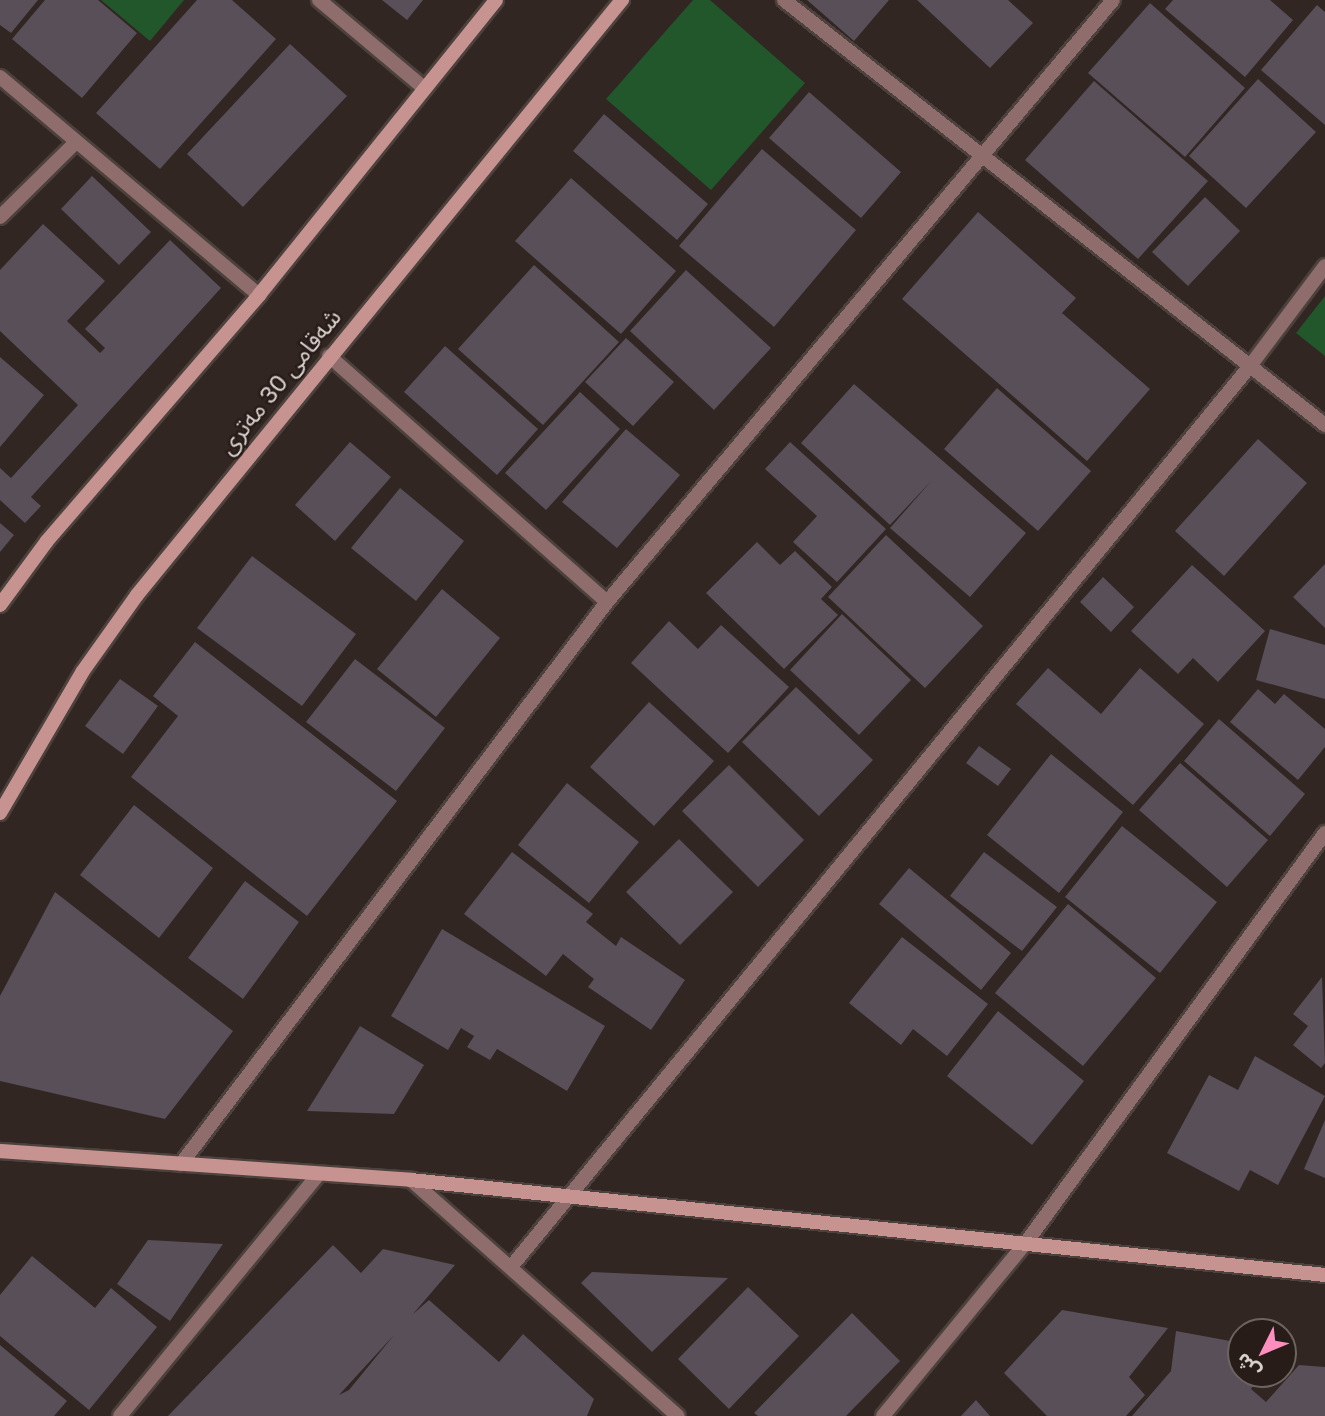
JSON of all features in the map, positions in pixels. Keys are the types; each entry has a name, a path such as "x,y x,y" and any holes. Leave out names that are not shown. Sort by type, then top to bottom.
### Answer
{"main road":[{"path":"0,605 47,541 259,295 496,0"},
{"name":"شەقامی 30 مەتری","path":"0,813 83,671 136,595 622,0"},
{"path":"0,1152 317,1176 411,1180 1325,1275"}],"street":[{"path":"320,0 425,89"},
{"path":"784,0 1325,425"},
{"path":"181,1164 607,602 1113,0"},
{"path":"0,78 259,295"},
{"path":"0,217 76,142"},
{"path":"511,1267 1250,366 1325,266"},
{"path":"329,356 607,602"},
{"path":"884,1416 1025,1244 1325,833"},
{"path":"120,1416 317,1176"},
{"path":"411,1180 678,1416"}],"green space":[{"path":"101,0 184,0 150,41"},
{"path":"693,0 710,0 805,83 711,190 606,99"},
{"path":"1325,296 1325,356 1296,333"}],"building":[{"path":"0,0 38,0 11,33 0,25"},
{"path":"45,0 98,0 137,33 82,98 12,39"},
{"path":"197,0 232,0 276,39 160,169 96,113"},
{"path":"382,0 423,0 407,20"},
{"path":"807,0 889,0 854,41"},
{"path":"917,0 1008,0 1033,23 990,68"},
{"path":"1173,0 1270,0 1293,20 1245,77 1165,9"},
{"path":"1150,3 1245,88 1185,157 1088,73"},
{"path":"1317,5 1325,12 1325,125 1261,70"},
{"path":"290,44 347,96 243,207 187,154"},
{"path":"1258,79 1316,132 1246,208 1189,156"},
{"path":"1094,81 1208,181 1138,259 1025,160"},
{"path":"809,92 901,172 861,218 769,138"},
{"path":"604,114 708,204 677,240 573,151"},
{"path":"762,149 856,230 774,327 679,246"},
{"path":"92,176 151,232 119,265 61,209"},
{"path":"571,178 676,271 621,334 515,241"},
{"path":"1205,197 1240,231 1188,286 1152,252"},
{"path":"978,212 1076,298 1062,313 1150,389 1087,461 902,299"},
{"path":"43,224 105,281 67,321 100,353 105,348 85,329 170,240 221,288 31,497 41,506 25,523 0,500 0,468 11,478 78,405 0,331 0,270"},
{"path":"534,265 619,342 543,425 458,349"},
{"path":"686,270 771,348 714,410 630,331"},
{"path":"626,338 674,382 633,426 585,382"},
{"path":"445,346 538,429 497,475 404,392"},
{"path":"0,357 44,395 0,447"},
{"path":"854,384 1026,533 970,597 890,528 933,479 890,525 801,443"},
{"path":"997,388 1091,471 1038,531 944,449"},
{"path":"580,392 620,429 546,510 505,473"},
{"path":"626,429 680,475 617,548 562,502"},
{"path":"1258,439 1307,483 1224,576 1175,531"},
{"path":"350,442 391,477 335,541 295,505"},
{"path":"790,442 886,529 837,582 793,542 817,516 765,469"},
{"path":"400,488 464,541 416,601 351,548"},
{"path":"0,523 14,535 0,552"},
{"path":"886,535 983,626 925,688 828,597"},
{"path":"757,542 780,565 795,551 832,587 821,599 838,615 784,669 706,593"},
{"path":"252,556 356,634 302,706 197,628"},
{"path":"1325,564 1325,628 1293,597"},
{"path":"1192,565 1265,631 1218,682 1193,658 1178,674 1131,631"},
{"path":"1103,577 1134,607 1111,632 1080,602"},
{"path":"442,589 500,638 436,717 377,669"},
{"path":"842,614 911,680 859,735 790,670"},
{"path":"669,621 698,649 721,625 789,687 728,753 631,663"},
{"path":"1270,629 1325,645 1325,699 1256,680"},
{"path":"195,642 397,801 307,916 131,777 178,716 153,696"},
{"path":"355,659 445,728 396,791 306,722"},
{"path":"1048,668 1101,714 1140,668 1204,724 1133,805 1016,704"},
{"path":"120,679 158,706 123,754 85,726"},
{"path":"796,687 873,760 819,816 742,742"},
{"path":"1258,689 1275,704 1284,694 1325,729 1325,747 1298,780 1230,722"},
{"path":"649,702 714,761 654,826 590,767"},
{"path":"1219,719 1305,794 1270,836 1184,761"},
{"path":"979,746 1011,769 998,786 966,763"},
{"path":"1051,754 1123,812 1059,893 987,835"},
{"path":"1180,763 1268,840 1227,887 1139,810"},
{"path":"729,765 804,840 758,887 682,811"},
{"path":"567,783 639,842 589,903 518,845"},
{"path":"134,805 213,868 159,938 80,875"},
{"path":"1122,826 1217,902 1160,973 1065,897"},
{"path":"679,839 733,892 680,945 626,892"},
{"path":"512,852 593,914 586,922 616,946 621,937 685,980 651,1030 588,987 594,979 563,954 546,976 464,914"},
{"path":"984,852 1057,907 1022,951 950,896"},
{"path":"909,868 1011,953 981,990 879,904"},
{"path":"245,881 299,922 243,999 188,958"},
{"path":"55,892 233,1031 165,1119 0,1081 0,996"},
{"path":"1068,904 1156,978 1083,1066 995,993"},
{"path":"442,929 605,1026 567,1091 497,1049 490,1060 467,1047 474,1036 461,1028 448,1050 391,1016"},
{"path":"902,937 988,1004 947,1056 913,1029 901,1045 849,1003"},
{"path":"1322,977 1325,1063 1321,1068 1293,1045 1308,1026 1293,1014"},
{"path":"998,1011 1084,1081 1032,1145 947,1076"},
{"path":"360,1026 424,1065 394,1114 307,1111"},
{"path":"1255,1056 1325,1096 1278,1185 1250,1170 1239,1191 1167,1153 1209,1075 1238,1090"},
{"path":"1325,1120 1325,1178 1304,1169"},
{"path":"148,1240 223,1244 170,1321 117,1284"},
{"path":"333,1245 361,1273 383,1249 455,1265 413,1314 429,1300 499,1362 523,1334 594,1399 587,1416 168,1416","holes":["394,1335 349,1390 339,1395"]},
{"path":"32,1256 95,1308 111,1288 157,1327 89,1410 0,1336 0,1295"},
{"path":"592,1272 728,1278 652,1352 581,1283"},
{"path":"748,1287 799,1336 729,1409 678,1359"},
{"path":"1062,1310 1168,1328 1129,1377 1145,1395 1126,1416 1047,1416 1004,1373"},
{"path":"852,1313 900,1361 846,1416 758,1416 754,1413"},
{"path":"1176,1331 1227,1340 1227,1388 1252,1388 1266,1402 1278,1388 1297,1388 1299,1365 1325,1367 1325,1416 1132,1416 1171,1371"},
{"path":"0,1345 67,1401 54,1416 0,1416"},
{"path":"976,1400 990,1416 961,1416"}]}
